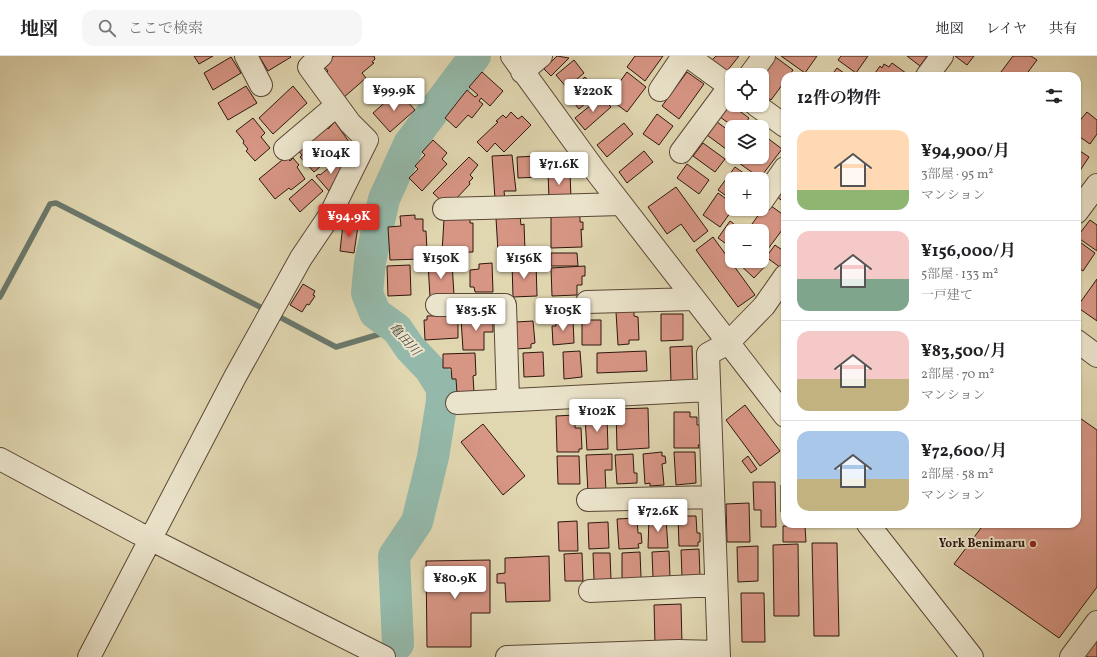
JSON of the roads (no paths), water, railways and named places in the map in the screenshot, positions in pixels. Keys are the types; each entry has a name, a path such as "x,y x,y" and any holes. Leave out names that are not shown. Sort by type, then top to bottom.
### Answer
{"street":[{"path":"246,56 261,84"},
{"path":"89,657 271,312 301,258 330,215 367,140 350,123 309,67 321,56"},
{"path":"541,56 517,64 621,204 781,411"},
{"path":"755,68 764,56"},
{"path":"930,72 942,56"},
{"path":"660,90 689,57 725,83"},
{"path":"681,152 725,95"},
{"path":"285,149 337,105"},
{"path":"766,112 781,123"},
{"path":"769,191 781,174"},
{"path":"1081,207 1097,185"},
{"path":"444,209 621,204"},
{"path":"507,657 678,651 718,655 708,354 728,343 764,306 781,282"},
{"path":"587,302 694,299"},
{"path":"438,305 505,305 508,400"},
{"path":"1081,345 1097,355"},
{"path":"457,403 709,390"},
{"path":"0,459 151,539 384,657"},
{"path":"588,500 713,497"},
{"path":"871,528 972,657"},
{"path":"590,591 716,585"},
{"path":"1071,657 1097,622"}],"waterway":[{"name":"亀田川","path":"398,644 394,556 417,522 433,457 442,401 442,388 430,369 410,348 397,329 375,313 367,293 370,262 384,199 409,144 475,56"},
{"path":"0,297 50,204 56,203 266,310"},
{"path":"274,314 336,347 397,329"}],"place":[{"name":"York Benimaru","path":"1033,544"}]}
